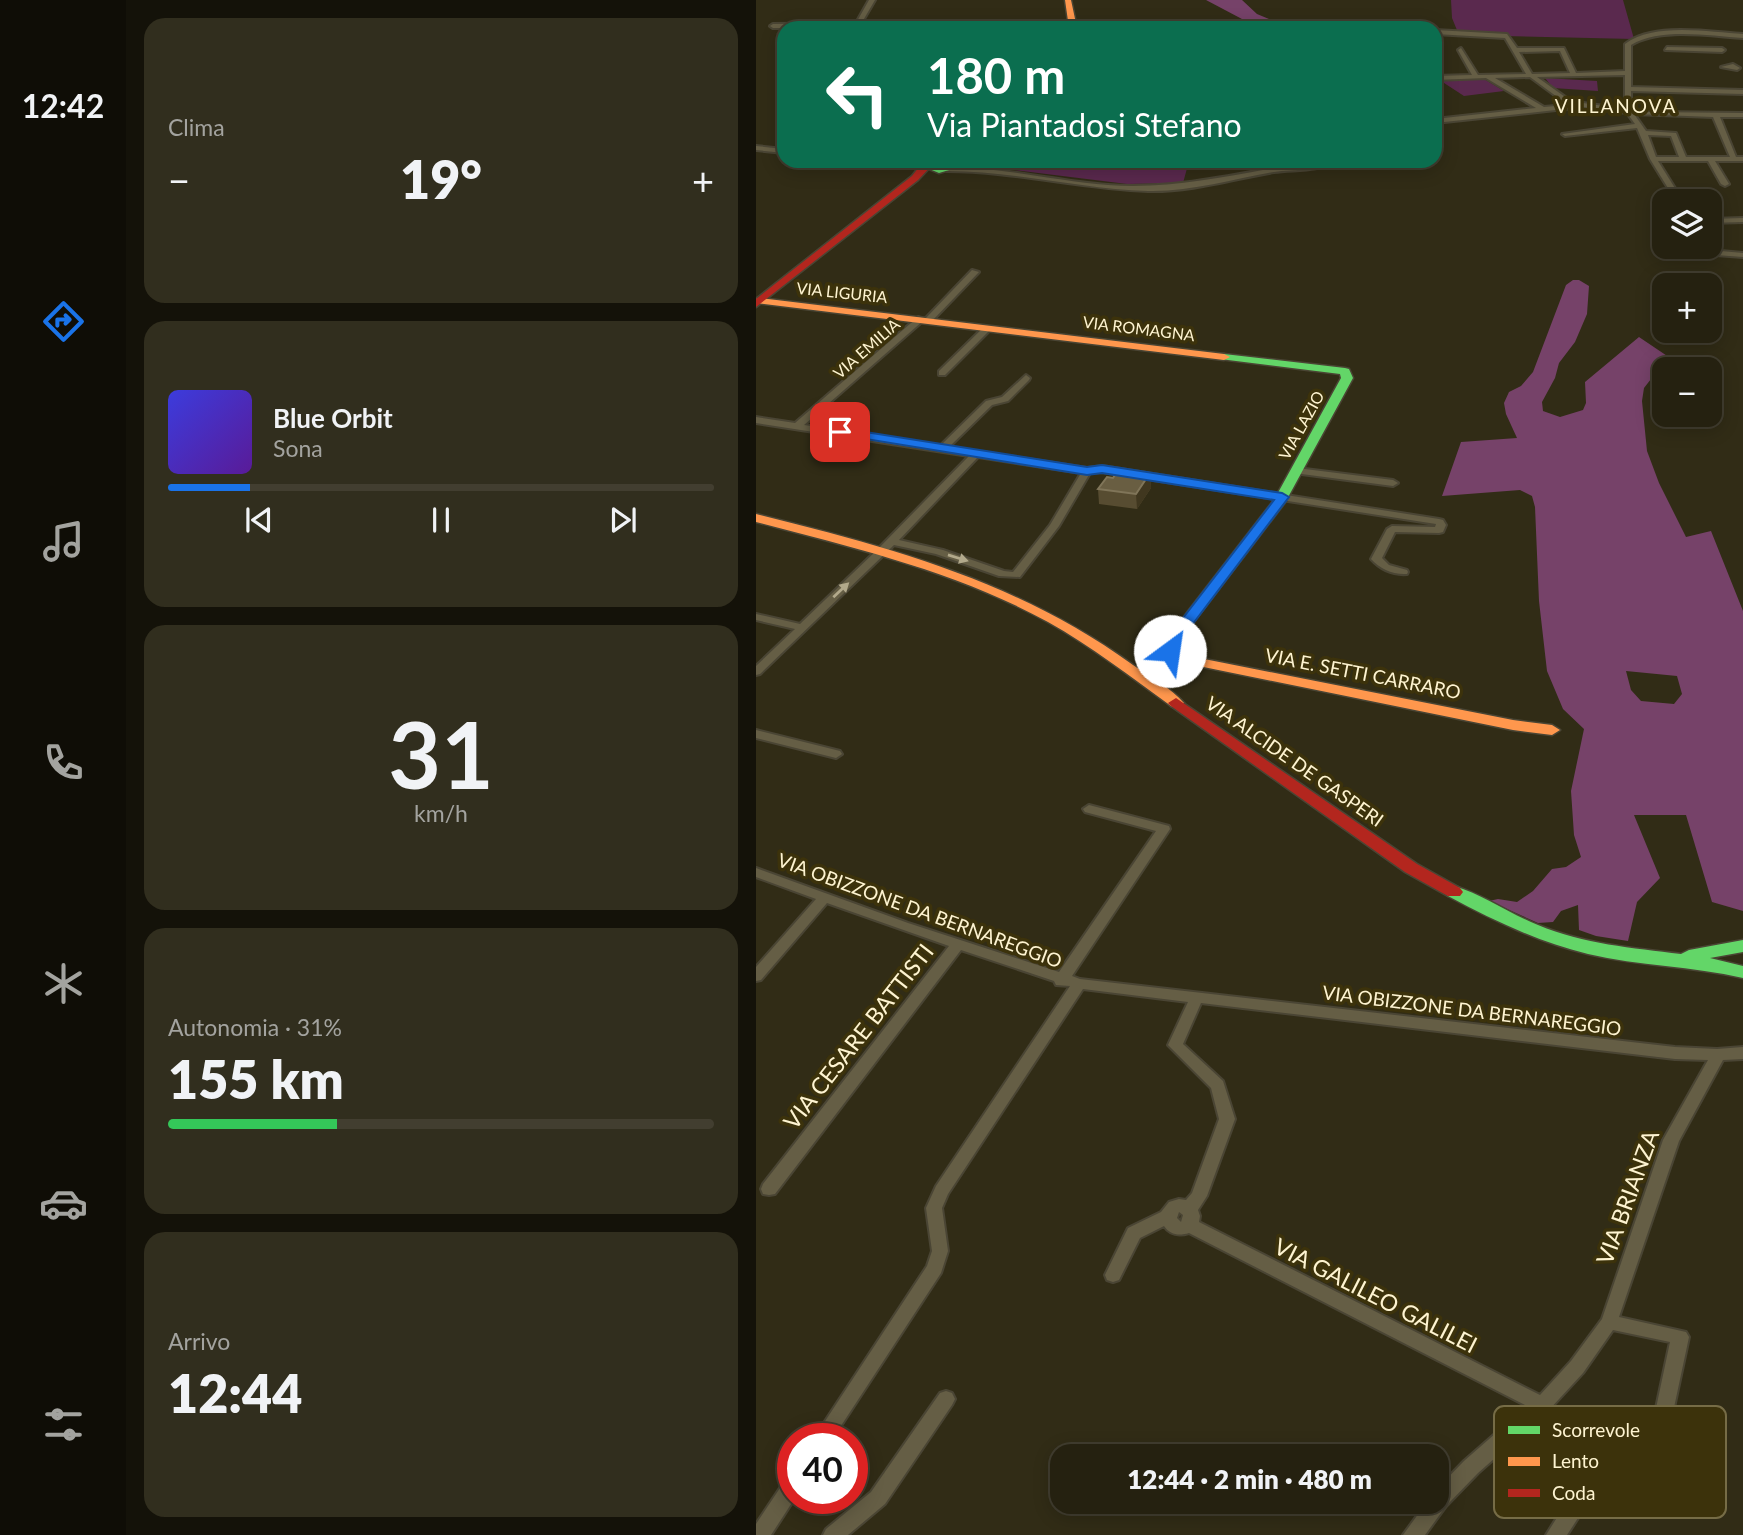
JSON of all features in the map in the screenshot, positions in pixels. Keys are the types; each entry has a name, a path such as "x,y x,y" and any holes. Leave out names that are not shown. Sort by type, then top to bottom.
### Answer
{"street":[{"path":"860,21 872,0"},
{"path":"1052,21 1068,4"},
{"path":"773,26 777,26"},
{"path":"1442,32 1507,36 1530,74 1573,105"},
{"path":"1672,189 1653,159 1644,134 1628,110 1628,44 1632,40 1654,35 1743,36"},
{"path":"1720,37 1722,50 1730,65"},
{"path":"1667,48 1722,50"},
{"path":"1461,50 1476,77"},
{"path":"1517,50 1562,50 1573,73"},
{"path":"1442,78 1628,73"},
{"path":"1488,76 1542,108"},
{"path":"1628,89 1743,92"},
{"path":"1685,90 1694,115"},
{"path":"1442,120 1573,105 1647,114 1743,115"},
{"path":"1716,115 1732,158"},
{"path":"1565,134 1637,126"},
{"path":"1644,134 1674,134 1683,158"},
{"path":"756,148 777,150"},
{"path":"1653,159 1743,159"},
{"path":"1710,159 1725,184"},
{"path":"758,302 935,168"},
{"path":"966,168 1094,186 1144,189 1194,185 1267,171 1329,168"},
{"path":"1722,221 1743,220"},
{"path":"1722,253 1743,255"},
{"path":"924,319 975,272"},
{"name":"VIA LIGURIA","path":"758,302 924,319"},
{"name":"VIA ROMAGNA","path":"924,319 1345,371"},
{"name":"VIA EMILIA","path":"798,425 924,319"},
{"path":"942,373 988,328"},
{"name":"VIA LAZIO","path":"1170,651 1173,640 1282,497 1347,378 1345,371"},
{"path":"942,449 989,404 1005,399 1026,379"},
{"path":"756,420 1087,471 1102,469 1438,522 1441,526 1439,530 1404,527 1392,529 1376,559 1385,567 1403,572"},
{"path":"756,672 887,546 975,455"},
{"path":"887,546 939,552 1003,574 1016,575 1054,526 1087,471"},
{"path":"1297,471 1393,483"},
{"name":"VIA ALCIDE DE GASPERI","path":"756,518 887,546 982,584 1054,619 1411,868 1462,898 1529,929 1591,949 1714,965 1743,972"},
{"path":"756,617 801,627"},
{"name":"VIA E. SETTI CARRARO","path":"1170,651 1179,659 1513,725 1552,730"},
{"path":"756,734 836,754"},
{"path":"1061,981 1164,829 1089,809"},
{"name":"VIA OBIZZONE DA BERNAREGGIO","path":"756,872 1061,981 1717,1055 1743,1053"},
{"path":"756,976 825,897"},
{"name":"VIA CESARE BATTISTI","path":"769,1189 958,944"},
{"name":"VIA ALCIDE DE GASPERI","path":"1661,959 1743,946"},
{"path":"833,1423 935,1268 940,1251 934,1208 942,1191 1079,984"},
{"path":"1189,1217 1227,1119 1218,1085 1175,1045 1197,997"},
{"name":"VIA BRIANZA","path":"1542,1405 1577,1367 1609,1322 1671,1140 1714,1065 1717,1055"},
{"name":"VIA GALILEO GALILEI","path":"1113,1275 1134,1233 1167,1217 1170,1223 1177,1227 1189,1217 1542,1405"},
{"path":"1609,1322 1680,1337 1665,1406"},
{"path":"833,1535 877,1498 947,1399"},
{"name":"VIA BRIANZA","path":"1413,1535 1439,1500 1494,1447"},
{"path":"760,1535 777,1509"},
{"path":"1556,1535 1567,1518"}],"shaded area":[{"path":"1206,0 1242,0 1257,14 1274,21 1246,21"},
{"path":"1451,0 1623,0 1634,39 1459,35 1452,18"},
{"path":"1545,78 1597,81 1598,91 1553,88"},
{"path":"1484,79 1504,91 1464,96 1442,81"},
{"path":"1187,168 1183,183 1127,184 1007,169"},
{"path":"1573,280 1579,280 1589,286 1587,314 1575,342 1559,363 1555,378 1542,402 1543,411 1560,417 1583,410 1586,403 1585,382 1639,337 1669,357 1652,357 1652,379 1644,388 1642,401 1647,451 1659,483 1686,537 1711,531 1743,611 1743,911 1712,902 1686,815 1634,815 1660,878 1637,902 1628,941 1596,936 1579,930 1578,905 1561,911 1553,922 1538,923 1489,901 1498,899 1517,902 1533,891 1552,869 1566,867 1581,857 1574,835 1571,791 1584,729 1563,709 1547,671 1532,496 1520,490 1442,496 1461,442 1517,438 1504,403 1509,392 1521,386 1533,372 1566,285","holes":["1626,671 1677,676 1682,694 1674,704 1641,701 1631,690"]}],"building":[{"path":"1119,469 1150,473 1136,494 1098,489 1107,477 1113,478"}],"traffic: fast":[{"path":"932,168 946,168"},
{"path":"1184,659 1170,651 1173,640 1280,501 1347,378 1345,371 1224,357"},
{"path":"1454,892 1491,912 1568,943 1609,952 1693,962 1743,972"},
{"path":"1689,956 1743,946"}],"traffic: slow":[{"path":"1068,0 1072,21"},
{"path":"760,301 1224,357"},
{"path":"756,518 897,556 1001,593 1071,630 1176,703"},
{"path":"1184,659 1513,725 1552,730"}],"traffic: jam":[{"path":"756,304 915,178 923,168"},
{"path":"1176,703 1411,868 1454,892"}],"district":[{"name":"VILLANOVA","path":"1616,105"}],"route":[{"path":"840,432 975,455 1087,471 1102,469 1282,497 1173,640 1170,651"}]}
